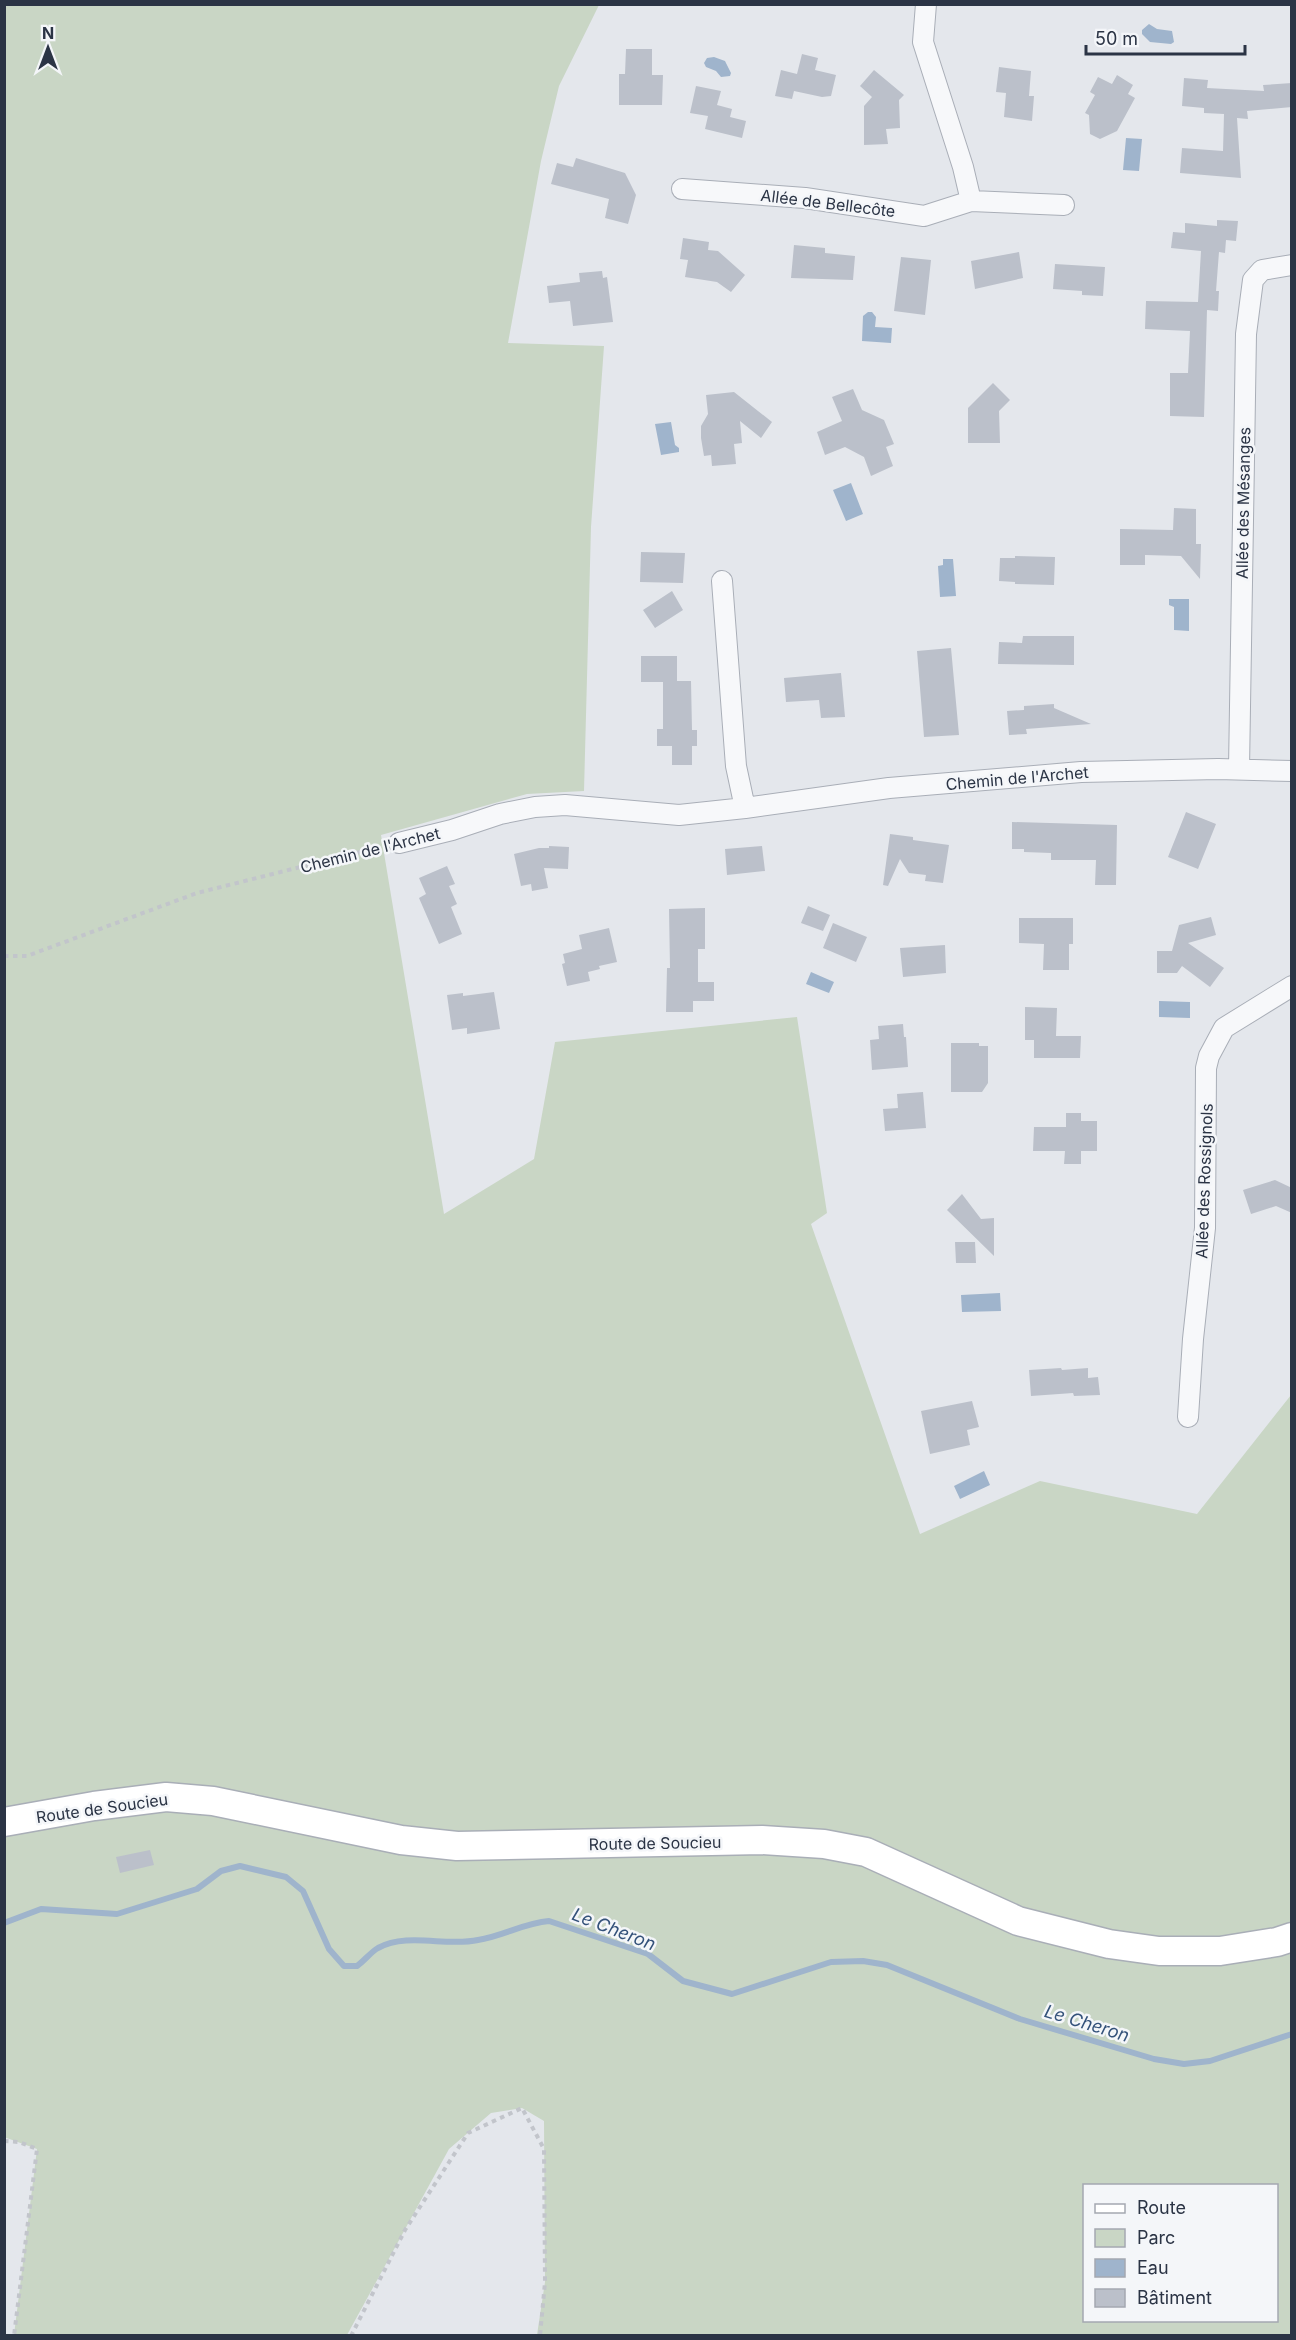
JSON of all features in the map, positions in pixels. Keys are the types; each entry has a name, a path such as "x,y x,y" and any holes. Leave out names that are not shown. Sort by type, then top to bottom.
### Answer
{"street":[{"path":"926,4 922,42 963,167 971,201"},
{"name":"Allée de Bellecôte","path":"682,189 805,198 924,216 971,201 1064,205"},
{"name":"Allée des Mésanges","path":"1239,770 1246,334 1253,280 1262,270 1292,265"},
{"path":"722,581 736,766 745,808"},
{"name":"Chemin de l'Archet","path":"399,843 452,830 500,814 535,807 565,805 679,814 745,808 890,789 1081,772 1292,771"},
{"name":"Allée des Rossignols","path":"1188,1417 1193,1339 1205,1228 1206,1068 1209,1056 1224,1028 1292,986"},
{"name":"Route de Soucieu","path":"4,1822 94,1806 166,1797 213,1801 401,1840 457,1846 762,1840 824,1844 866,1852 1018,1921 1109,1944 1159,1951 1220,1951 1292,1938"}],"path":[{"name":"Chemin de l'Archet","path":"4,956 27,956 197,893 399,843"},
{"path":"351,2336 405,2230 468,2133 522,2108 544,2149 545,2282 540,2336"},
{"path":"4,2141 19,2142 37,2149 14,2336"}],"green space":[{"path":"4,5 599,5 559,86 541,161 508,343 604,346 591,527 584,791 527,794 381,835 444,1214 534,1159 555,1042 797,1017 827,1213 811,1224 920,1534 1040,1481 1197,1514 1291,1395 1291,2335 537,2335 545,2282 544,2121 522,2108 491,2113 449,2149 347,2335 14,2335 37,2149 4,2137"}],"water":[{"path":"1149,24 1157,29 1172,31 1174,42 1171,44 1150,42 1142,34 1142,30"},
{"path":"714,57 725,61 731,73 730,76 721,77 716,71 706,67 704,63 707,58"},
{"path":"1126,138 1142,139 1139,171 1123,170"},
{"path":"872,312 876,317 875,327 892,328 891,343 862,341 863,316"},
{"path":"671,422 675,445 679,448 679,452 661,455 655,424"},
{"path":"851,483 863,514 846,521 833,490"},
{"path":"943,559 953,559 956,596 940,597 938,566 943,565"},
{"path":"1169,599 1189,599 1189,631 1174,630 1174,607 1169,605"},
{"path":"811,972 834,982 829,993 806,984"},
{"path":"1159,1001 1190,1002 1190,1018 1159,1017"},
{"path":"1000,1293 1001,1311 962,1312 961,1295"},
{"path":"984,1471 990,1485 960,1499 954,1486"}],"building":[{"path":"626,49 652,49 652,75 663,75 662,105 619,105 619,74 625,74"},
{"path":"802,54 818,58 815,70 836,75 831,96 822,97 794,91 792,99 775,96 781,70 797,74"},
{"path":"999,67 1031,71 1029,96 1034,96 1032,121 1004,117 1006,93 996,92"},
{"path":"874,70 904,95 899,100 900,128 886,129 888,144 864,145 864,106 872,97 860,86"},
{"path":"1117,75 1133,85 1128,94 1135,98 1117,131 1100,139 1090,134 1089,115 1085,113 1095,95 1090,92 1098,77 1112,84"},
{"path":"1184,78 1208,80 1207,88 1264,91 1263,85 1292,83 1292,107 1247,111 1248,119 1237,118 1241,178 1180,173 1182,148 1223,151 1224,114 1204,113 1204,108 1182,106"},
{"path":"696,86 721,91 717,105 732,109 730,117 746,121 742,138 705,129 708,116 690,113"},
{"path":"576,158 625,173 636,195 628,224 605,218 609,199 551,184 557,163 573,167"},
{"path":"1217,220 1238,221 1236,241 1226,240 1225,253 1219,252 1216,291 1219,291 1218,311 1207,310 1204,417 1170,416 1170,373 1188,373 1190,331 1145,329 1146,301 1198,302 1201,251 1171,248 1173,232 1185,233 1185,223 1217,226"},
{"path":"683,238 709,242 708,250 718,251 745,275 731,292 717,282 685,277 688,260 680,259"},
{"path":"794,245 825,248 825,253 855,256 853,280 791,278"},
{"path":"1019,252 1023,278 975,289 971,261"},
{"path":"901,257 931,260 925,315 894,311"},
{"path":"1055,264 1105,267 1103,296 1082,295 1082,291 1053,289"},
{"path":"602,271 603,278 607,277 613,322 573,326 570,301 549,303 547,286 580,282 579,273"},
{"path":"993,383 1010,400 999,411 1000,443 968,443 968,408"},
{"path":"853,389 862,410 884,420 894,444 886,447 893,466 871,476 864,457 845,447 825,455 817,432 842,421 832,397"},
{"path":"734,392 772,422 761,438 740,421 742,443 734,444 736,464 712,466 711,455 704,456 701,438 701,426 708,414 706,395"},
{"path":"1174,508 1196,509 1196,544 1201,544 1200,579 1181,556 1145,555 1145,565 1120,565 1120,529 1173,530"},
{"path":"641,552 685,553 683,583 640,582"},
{"path":"1015,556 1055,557 1054,585 1015,584 1015,582 999,581 1000,558 1015,558"},
{"path":"672,591 683,610 655,628 643,610"},
{"path":"1023,636 1074,636 1074,665 998,664 999,642 1022,643"},
{"path":"951,648 959,735 924,737 917,651"},
{"path":"641,656 677,656 677,681 691,681 692,730 697,730 697,746 692,746 692,765 672,765 672,746 657,746 657,729 663,729 663,682 641,682"},
{"path":"841,673 845,717 821,718 819,700 786,702 784,678"},
{"path":"1054,704 1054,708 1091,724 1026,729 1027,734 1009,735 1007,711 1024,710 1024,706"},
{"path":"1186,812 1216,824 1198,869 1168,857"},
{"path":"1012,822 1117,825 1116,885 1095,885 1096,860 1051,860 1051,853 1012,849"},
{"path":"890,834 949,845 943,883 925,881 926,875 909,873 900,859 888,886 883,885"},
{"path":"549,846 569,847 568,869 544,868 548,888 532,891 531,884 521,886 514,854 549,848"},
{"path":"762,846 765,871 727,875 725,849"},
{"path":"447,866 455,884 449,886 457,904 451,907 462,934 439,944 419,898 426,894 419,878"},
{"path":"808,906 830,915 823,931 801,923"},
{"path":"705,908 705,949 698,949 698,982 714,982 714,1001 693,1001 693,1012 666,1012 667,968 670,968 669,909"},
{"path":"1211,917 1216,935 1188,943 1224,968 1210,987 1182,966 1177,973 1157,973 1157,951 1172,951 1179,925"},
{"path":"1019,918 1073,918 1073,944 1069,944 1069,970 1043,970 1044,944 1019,943"},
{"path":"833,923 867,937 856,962 823,948"},
{"path":"609,928 617,962 599,966 600,969 588,972 590,981 567,986 562,964 565,963 563,954 582,949 579,935"},
{"path":"945,945 946,973 903,977 900,948"},
{"path":"494,992 500,1029 467,1034 467,1028 452,1030 447,995 463,993 463,996"},
{"path":"1025,1007 1057,1008 1056,1036 1081,1036 1080,1058 1034,1058 1034,1040 1025,1040"},
{"path":"903,1024 908,1067 872,1070 870,1040 879,1039 878,1026"},
{"path":"951,1043 979,1043 979,1046 988,1046 988,1083 982,1092 951,1092"},
{"path":"923,1092 926,1128 885,1131 883,1109 898,1108 897,1094"},
{"path":"1066,1113 1081,1113 1081,1121 1097,1121 1097,1151 1081,1151 1081,1164 1064,1164 1065,1151 1033,1151 1034,1127 1066,1127"},
{"path":"1275,1180 1292,1188 1292,1213 1276,1206 1251,1214 1243,1190"},
{"path":"962,1194 981,1219 994,1218 994,1256 947,1210"},
{"path":"955,1242 975,1242 976,1263 956,1263"},
{"path":"1061,1368 1062,1370 1088,1368 1088,1378 1098,1377 1100,1395 1074,1396 1073,1393 1031,1396 1029,1370"},
{"path":"972,1401 979,1427 967,1430 970,1445 930,1454 921,1411"},
{"path":"150,1850 154,1865 120,1873 116,1857"}],"waterway":[{"name":"Le Cheron","path":"4,1923 41,1909 117,1914 197,1889 221,1871 240,1866 286,1877 303,1891 329,1949 344,1966 357,1966 375,1950 390,1943 414,1940 466,1942 549,1921 648,1954 683,1981 732,1994 831,1962 863,1961 887,1965 1020,2019 1154,2059 1184,2064 1210,2061 1292,2034"}]}
